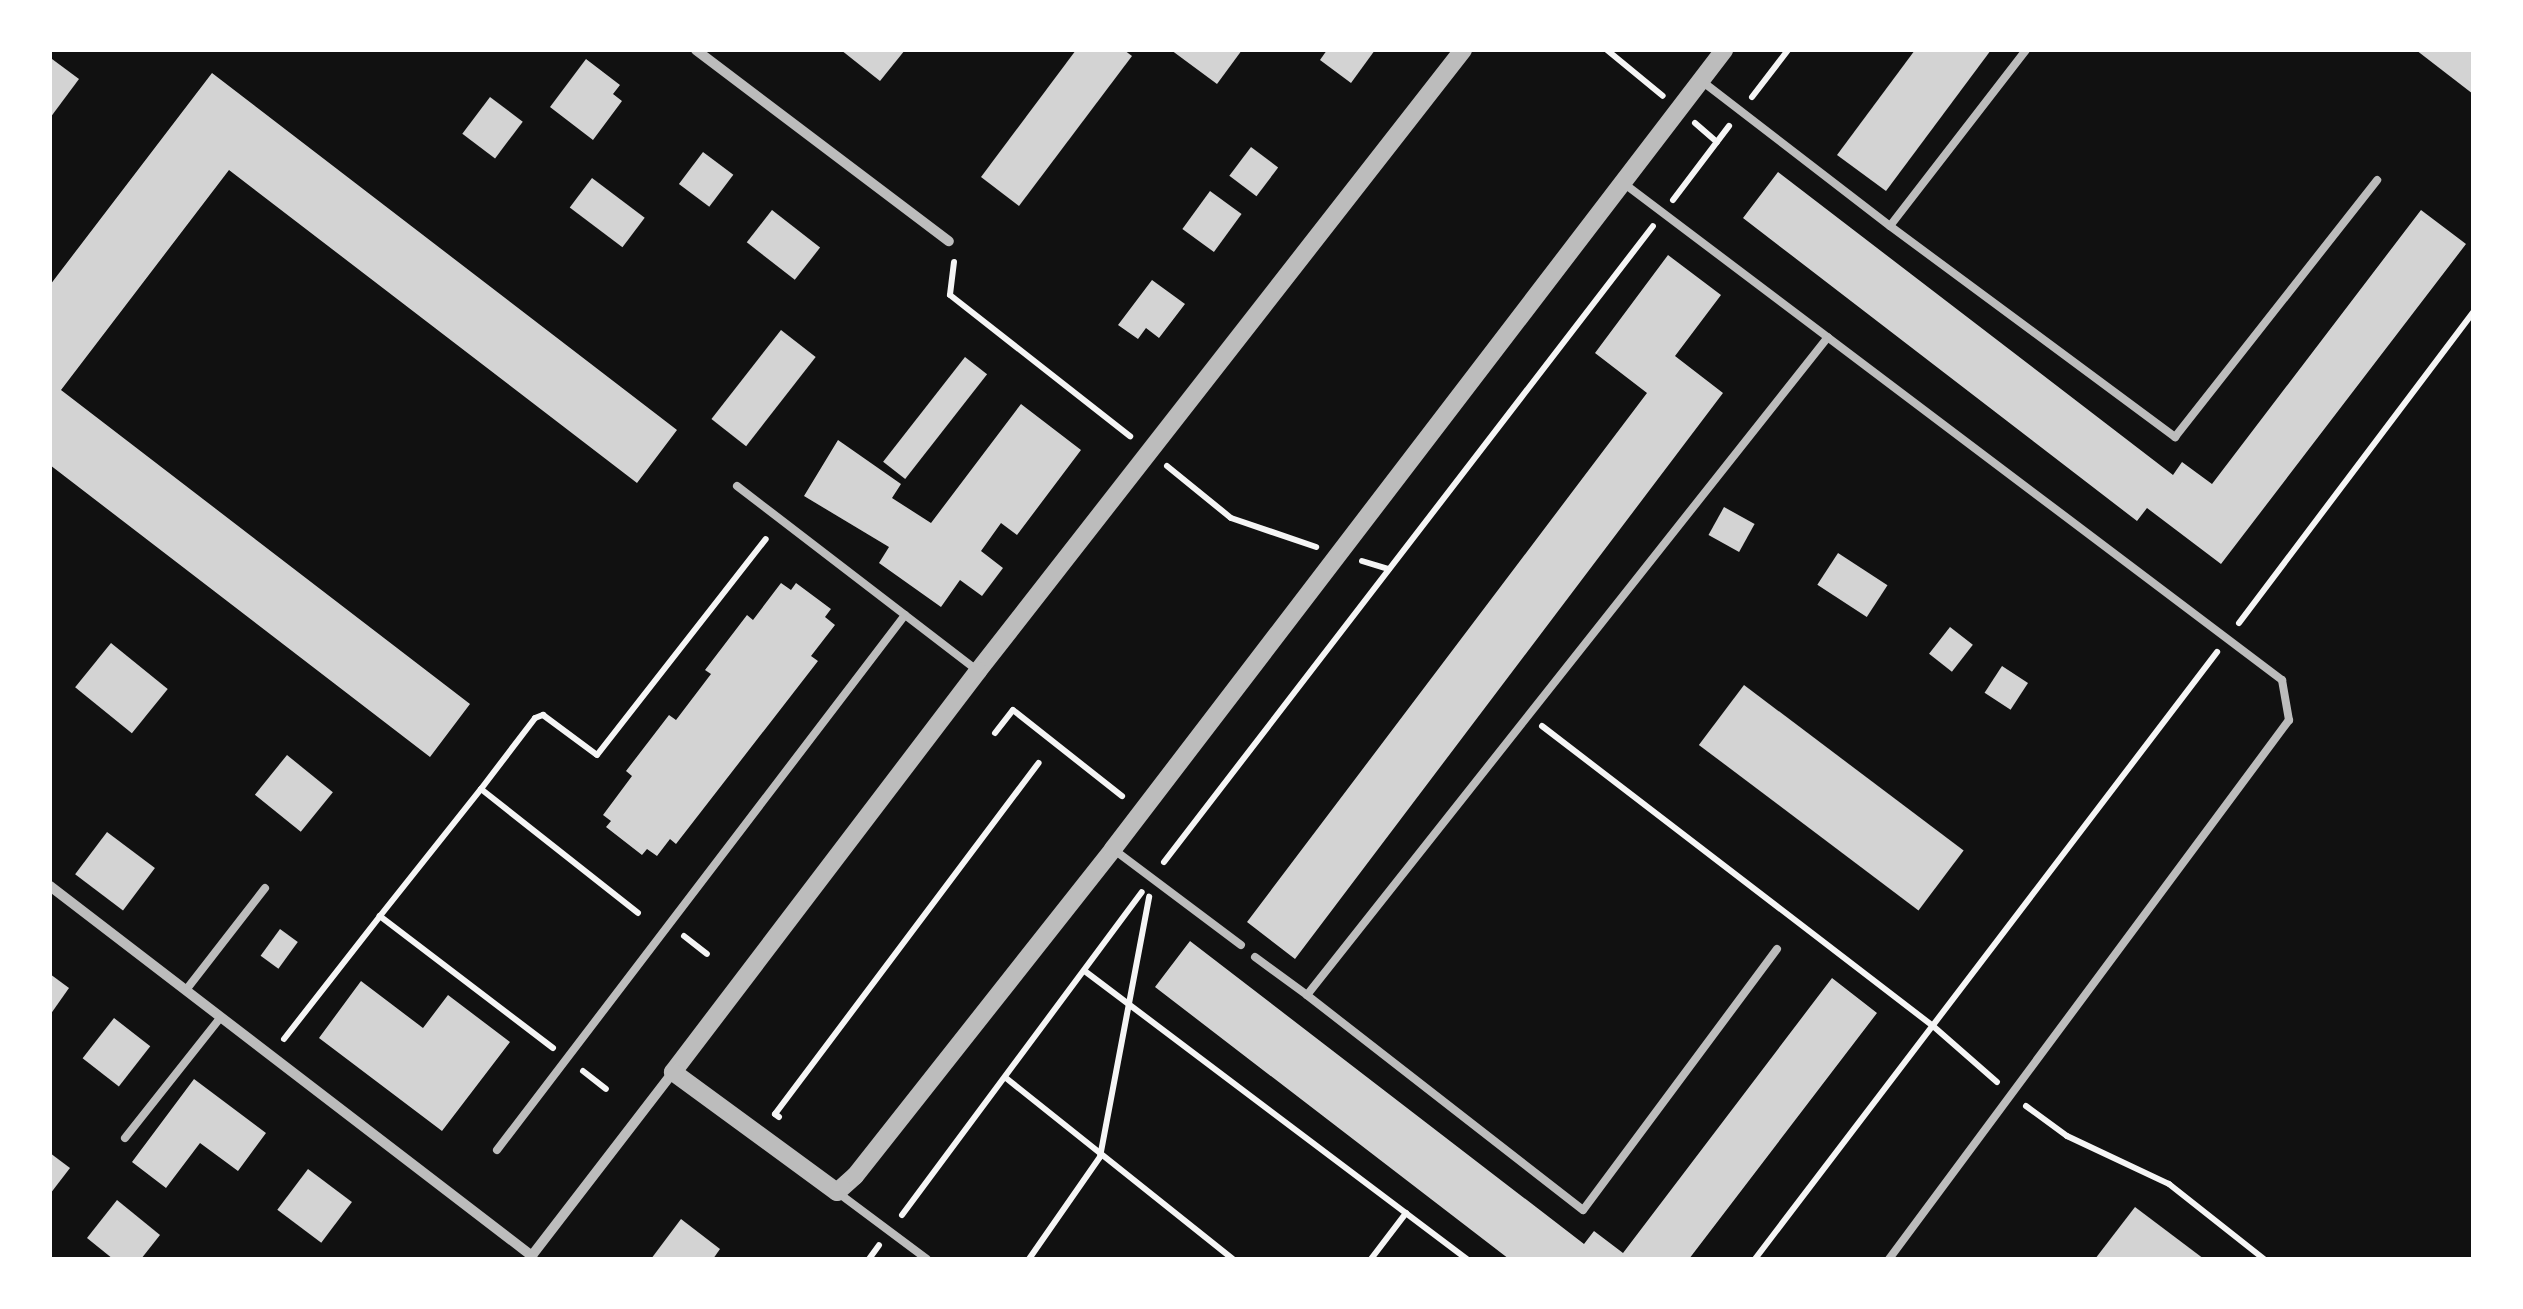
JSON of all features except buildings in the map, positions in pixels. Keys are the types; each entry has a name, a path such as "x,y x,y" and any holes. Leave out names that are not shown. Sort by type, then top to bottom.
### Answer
{"street":[{"path":"696,50 950,241"},
{"path":"50,886 531,1257 978,671 1462,50"},
{"path":"673,1072 837,1192 855,1176 1112,848 1724,50"}],"lane":[{"path":"1890,226 2026,50"},
{"path":"1700,80 2175,437 2377,180"},
{"path":"1622,182 2282,680 2289,720 2014,1096 1889,1259"},
{"path":"1307,995 1828,337"},
{"path":"737,486 978,671"},
{"path":"497,1150 905,615"},
{"path":"1112,848 1240,945"},
{"path":"186,990 265,888"},
{"path":"1256,957 1584,1210 1777,949"},
{"path":"125,1138 221,1017"},
{"path":"837,1192 927,1259"}],"path":[{"path":"896,1223 1086,972 1152,878 1788,50"},
{"path":"950,241 954,264 950,295 1231,518"},
{"path":"1755,1259 2473,312"},
{"path":"297,1021 536,718 543,715 597,755 766,539"},
{"path":"995,732 1012,710 1122,796"},
{"path":"1530,716 1932,1026 2067,1136 2169,1184 2264,1259"},
{"path":"788,1124 775,1114 1039,763"},
{"path":"481,789 638,913"},
{"path":"1029,1259 1100,1157 1132,1006 1152,878"},
{"path":"380,916 606,1088"},
{"path":"1086,972 1467,1259"},
{"path":"1006,1078 1100,1157 1233,1259"},
{"path":"1371,1259 1406,1212"}]}
